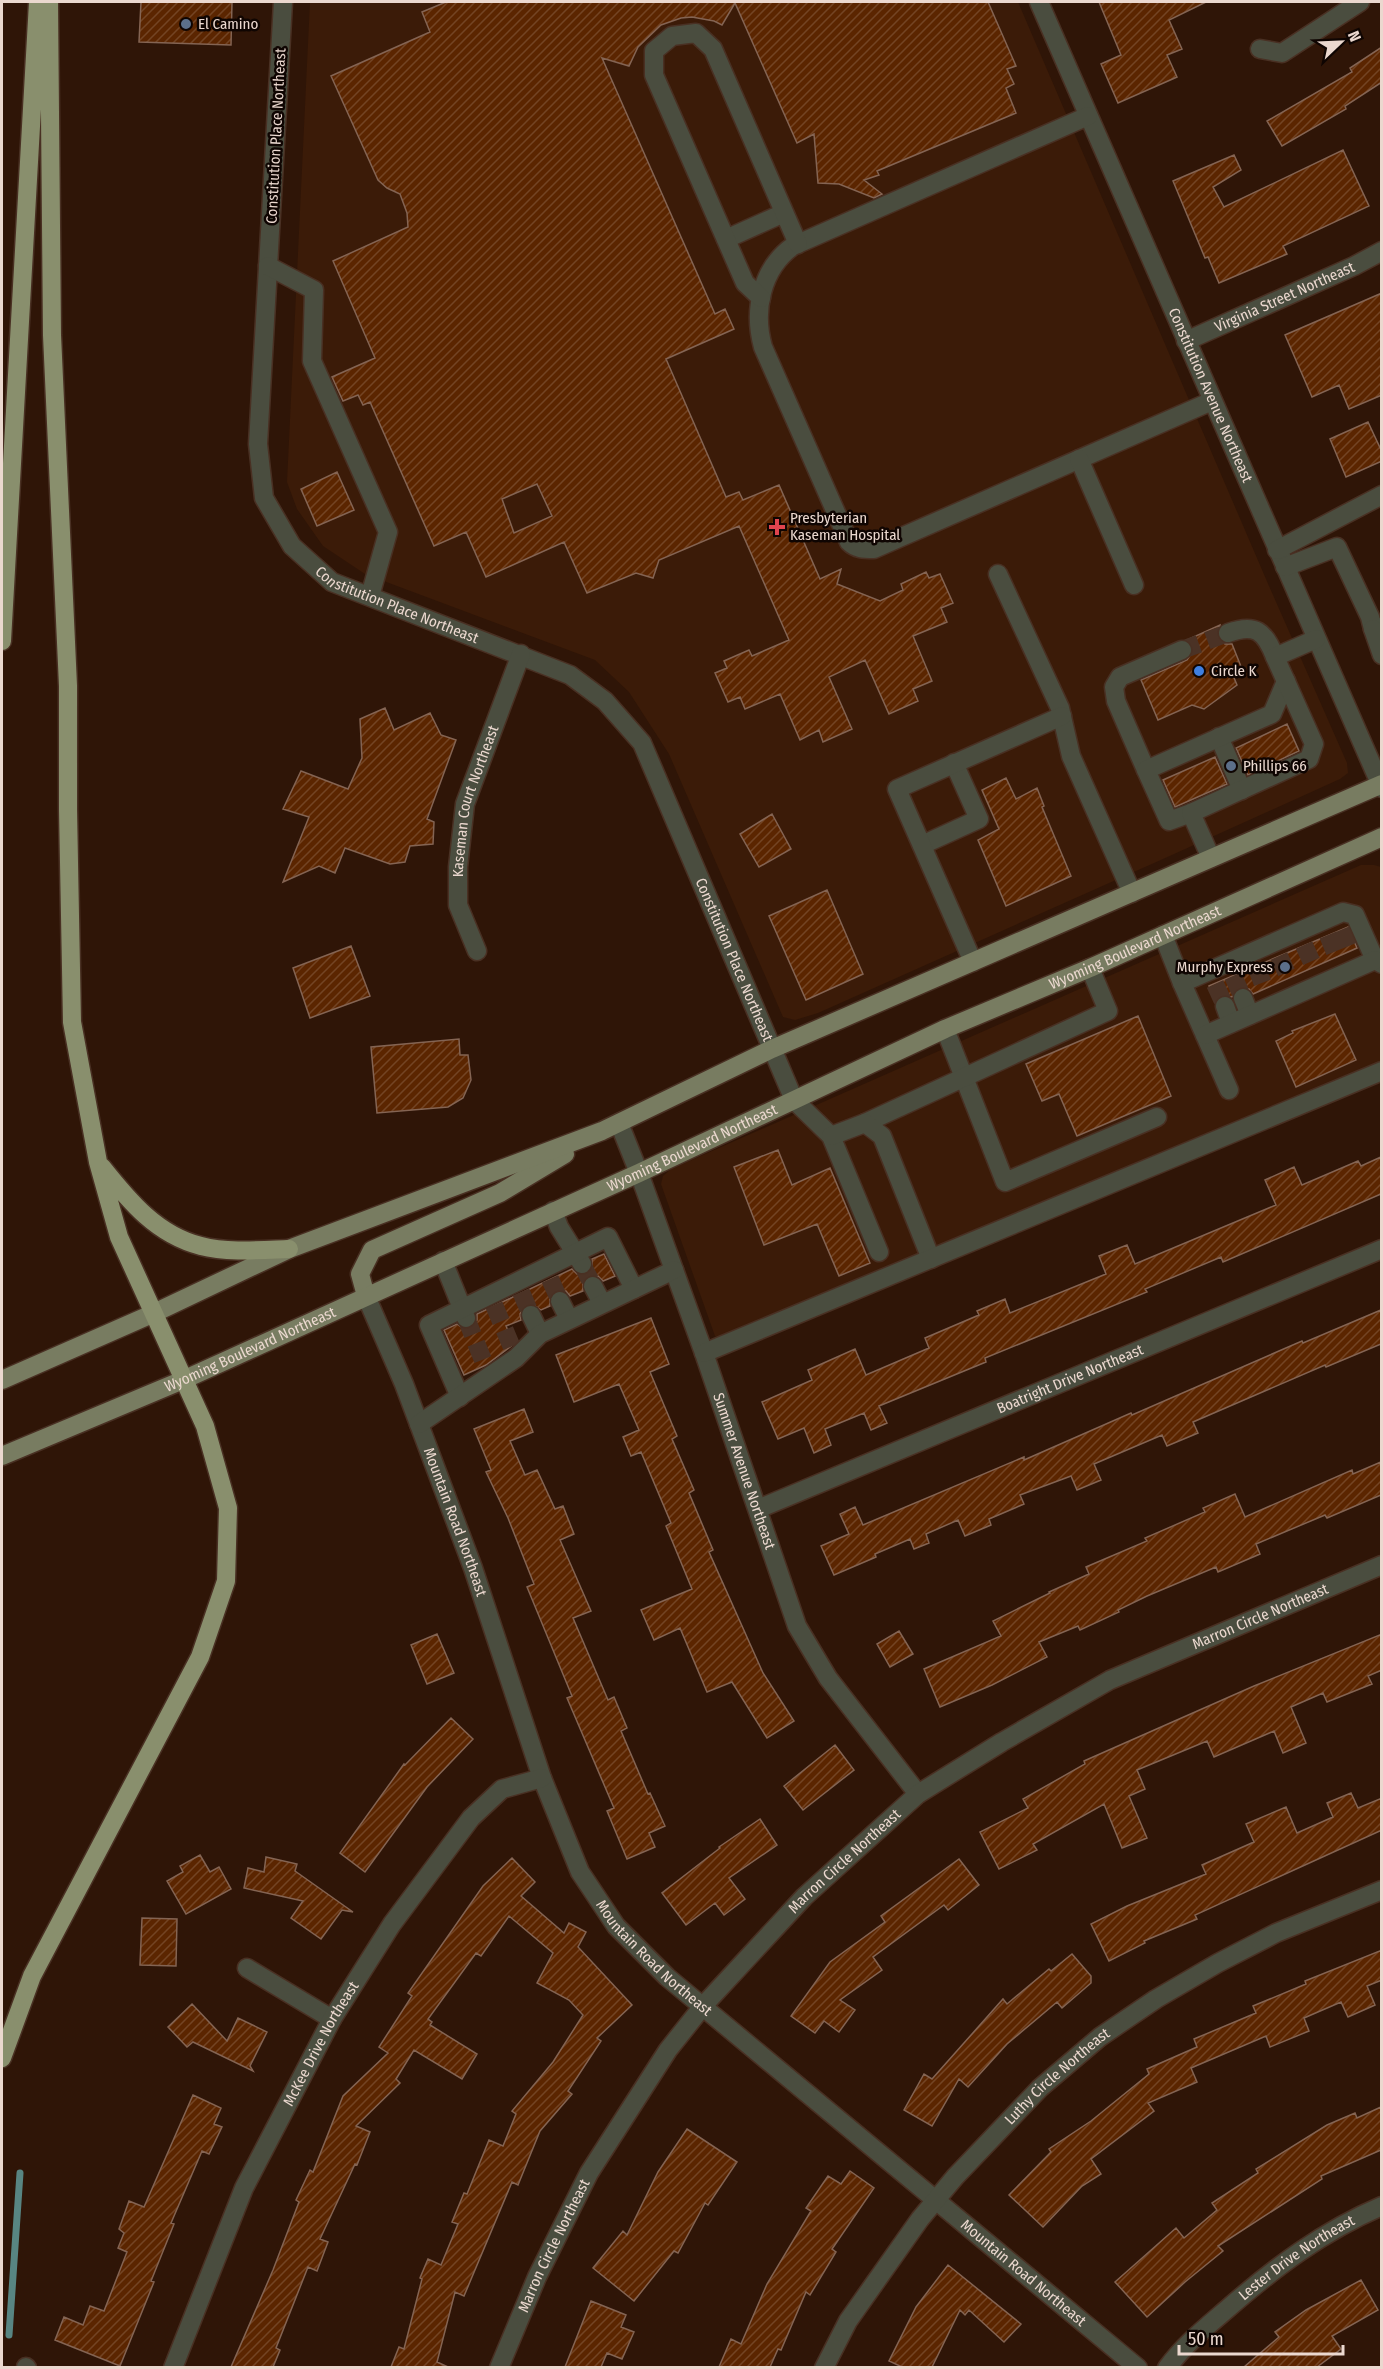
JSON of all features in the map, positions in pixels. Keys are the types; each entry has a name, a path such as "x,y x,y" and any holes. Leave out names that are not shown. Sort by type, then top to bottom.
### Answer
{"highway":[{"path":"2,641 38,2"},
{"path":"2,2058 32,1976 200,1657 226,1581 228,1508 205,1426 152,1314 141,1283 119,1237 98,1162 72,1022 68,686 52,335 50,2"},
{"path":"98,1162 131,1203 166,1232 202,1247 245,1250 289,1249"}],"main road":[{"path":"2,1380 152,1314 289,1249 602,1131 772,1049 1381,786"},
{"name":"Wyoming Boulevard Northeast","path":"8,1454 183,1380 639,1173 945,1029 1090,968 1382,837"},
{"path":"366,1296 360,1274 372,1250 500,1193 602,1131"}],"street":[{"name":"Constitution Place Northeast","path":"283,2 258,444 264,498 292,546 332,582 570,675 597,695 642,743 794,1100"},
{"name":"Constitution Avenue Northeast","path":"1039,2 1381,786"},
{"path":"1260,49 1282,53 1360,2"},
{"path":"761,298 745,283 654,75 654,51 672,36 696,33 713,49 798,244"},
{"path":"1089,116 786,251 776,262 767,278 761,298 758,316 759,332 764,347 852,546 858,548 874,549 1212,401"},
{"path":"726,239 784,213"},
{"name":"Virginia Street Northeast","path":"1186,341 1354,266 1382,251"},
{"path":"268,266 314,290 312,361 388,532 370,596"},
{"path":"1079,459 1134,585"},
{"path":"1277,550 1382,495"},
{"path":"1285,567 1337,547 1377,628 1382,655"},
{"path":"998,574 1062,716 1071,756 1132,893"},
{"path":"1182,650 1120,676 1114,687 1116,701 1169,822 1309,759 1314,744 1269,640 1254,628 1244,627 1228,633"},
{"path":"1275,657 1316,639"},
{"name":"Kaseman Court Northeast","path":"477,951 458,905 458,867 465,804 521,654"},
{"path":"1146,770 1272,714 1286,681"},
{"path":"973,962 897,789 1062,716"},
{"path":"1219,737 1242,790"},
{"path":"922,844 979,819 954,763"},
{"path":"1191,813 1211,858"},
{"path":"1182,983 1212,978 1301,939 1332,925 1343,912 1355,915 1358,962 1318,975 1246,1006 1228,1015 1205,1035"},
{"path":"1163,935 1229,1090"},
{"path":"831,1136 866,1123 1108,1011 1090,968"},
{"path":"945,1029 1005,1182 1157,1117"},
{"path":"704,1353 1382,1071"},
{"path":"794,1100 831,1136 879,1252"},
{"name":"Summer Avenue Northeast","path":"619,1123 704,1353 797,1626 828,1678 918,1794"},
{"path":"866,1123 882,1136 931,1259"},
{"path":"553,1211 559,1227 580,1258"},
{"path":"460,1397 429,1325 464,1313 580,1258 608,1237 634,1289"},
{"name":"Boatright Drive Northeast","path":"758,1509 1382,1249"},
{"path":"443,1261 464,1313"},
{"path":"419,1424 460,1397 487,1371 515,1355 540,1334 569,1318 674,1270"},
{"path":"593,1286 602,1303"},
{"name":"Mountain Road Northeast","path":"366,1296 404,1384 473,1568 542,1778 580,1872 616,1926 667,1977 1138,2367"},
{"path":"560,1301 569,1318"},
{"path":"531,1315 540,1334"},
{"name":"Marron Circle Northeast","path":"500,2367 537,2277 589,2173 668,2050 703,2006 804,1898 918,1794 1002,1742 1110,1680 1382,1565"},
{"name":"McKee Drive Northeast","path":"173,2367 244,2187 332,2019 392,1924 471,1818 502,1789 542,1778"},
{"name":"Luthy Circle Northeast","path":"824,2367 848,2321 936,2198 1040,2088 1119,2025 1156,1999 1276,1933 1382,1890"},
{"path":"247,1968 332,2019"},
{"name":"Lester Drive Northeast","path":"1167,2367 1192,2339 1268,2273 1310,2243 1360,2215 1382,2206"}],"shaded area":[{"name":"Presbyterian Kaseman Hospital","path":"310,2 1018,2 1347,763 1348,773 1340,779 818,1013 795,1020 783,1017 669,754 629,692 595,660 365,574 323,546 297,509 287,482"},
{"path":"1361,865 1381,867 1381,1063 720,1338 715,1336 661,1184 663,1176 671,1169"}],"building":[{"name":"El Camino","path":"141,2 232,2 231,45 139,42"},
{"path":"446,2 988,2 1016,66 1007,69 1014,84 1006,88 1016,113 877,171 879,175 864,180 882,194 874,198 839,184 818,183 814,134 797,143 735,3 722,25 714,21 692,17 661,25 638,47 629,66 602,58 715,314 725,309 734,329 666,359 726,497 739,492 743,500 779,485 820,579 841,569 837,584 880,601 903,590 901,584 926,572 929,578 940,574 953,603 941,608 947,622 913,636 932,681 913,689 918,701 889,714 865,660 829,677 852,729 823,742 819,730 800,740 780,694 745,709 740,697 728,702 715,673 727,668 724,661 749,650 752,656 789,640 739,526 659,560 653,578 636,573 587,593 564,542 486,577 466,532 434,546 370,402 363,405 358,395 343,401 332,377 375,358 333,261 408,227 407,213 400,194 387,188 378,180 331,76 430,32 422,12","holes":["537,484 552,516 514,533 502,499"]},
{"path":"1099,2 1206,2 1169,20 1182,49 1167,55 1177,77 1118,103 1101,64 1121,55"},
{"path":"1382,47 1382,82 1345,106 1346,109 1282,146 1267,121 1352,72 1350,68"},
{"path":"1343,150 1369,206 1283,246 1287,254 1219,283 1208,257 1205,258 1173,181 1234,155 1241,170 1213,187 1224,207"},
{"path":"1382,293 1382,395 1349,409 1339,385 1312,397 1285,335"},
{"path":"1368,422 1382,452 1382,461 1346,477 1330,439"},
{"path":"337,472 354,510 317,526 301,489"},
{"name":"Circle K","path":"1220,625 1218,637 1225,644 1232,644 1242,669 1232,673 1237,685 1204,709 1192,705 1158,720 1141,680 1187,660 1193,651 1192,645 1187,640"},
{"path":"385,708 394,730 430,713 441,735 456,740 427,819 434,822 433,844 410,846 405,862 390,864 345,848 335,873 319,866 283,882 309,817 283,809 301,771 348,789 362,758 360,719"},
{"path":"1287,724 1299,751 1248,775 1236,748"},
{"path":"1215,757 1227,784 1175,807 1163,780"},
{"path":"1006,778 1016,799 1037,788 1044,806 1042,807 1071,876 1006,906 978,840 999,829 982,790"},
{"path":"772,814 791,849 759,867 740,834"},
{"path":"827,890 863,974 806,1000 769,916"},
{"name":"Murphy Express","path":"1348,927 1357,948 1253,994 1249,989 1239,987 1232,997 1222,995 1215,1001 1209,986"},
{"path":"351,946 370,996 310,1018 293,968"},
{"path":"1335,1014 1356,1060 1296,1087 1276,1041 1293,1033 1292,1031"},
{"path":"1138,1016 1171,1096 1077,1136 1059,1094 1042,1101 1026,1064"},
{"path":"459,1039 460,1055 468,1055 471,1080 463,1098 448,1107 377,1113 371,1047"},
{"path":"778,1150 792,1185 830,1168 870,1263 839,1276 817,1224 764,1245 734,1167"},
{"path":"1381,1157 1381,1194 1223,1262 1221,1257 1145,1289 1147,1292 985,1358 986,1362 879,1406 887,1423 871,1430 864,1413 825,1429 831,1445 814,1453 804,1428 778,1439 762,1402 812,1380 808,1370 855,1349 866,1375 929,1348 925,1338 979,1315 977,1311 1005,1299 1010,1313 1106,1274 1099,1256 1127,1245 1135,1264 1276,1205 1265,1180 1294,1167 1302,1185 1358,1161 1361,1166"},
{"path":"604,1254 615,1276 603,1281 598,1276 588,1276 583,1281 583,1291 570,1296 566,1291 556,1291 550,1295 550,1306 541,1310 532,1304 526,1305 520,1314 521,1320 506,1326 514,1344 486,1365 464,1375 444,1330 457,1324 464,1329 471,1328 477,1320 477,1314 572,1269 577,1274 587,1274 592,1269 592,1259"},
{"path":"1381,1310 1381,1344 1326,1367 1325,1365 1193,1422 1198,1433 1167,1446 1162,1435 1094,1464 1101,1480 1077,1490 1071,1476 1020,1495 1024,1504 989,1519 991,1525 965,1536 958,1520 926,1534 929,1543 914,1549 910,1539 834,1575 821,1546 849,1534 840,1514 855,1507 863,1525"},
{"path":"651,1318 669,1364 650,1372 677,1436 672,1439 694,1490 689,1493 713,1550 709,1552 763,1673 794,1721 767,1738 732,1682 707,1692 680,1628 654,1640 641,1610 692,1589 666,1526 671,1523 641,1452 631,1456 623,1437 639,1430 619,1384 574,1402 556,1355"},
{"path":"524,1409 533,1432 510,1441 525,1475 537,1470 555,1509 563,1506 574,1534 560,1540 591,1611 573,1618 608,1700 614,1697 627,1728 621,1731 648,1794 650,1793 665,1826 649,1833 655,1847 627,1859 607,1811 614,1808 567,1698 572,1696 527,1587 534,1584 508,1518 486,1472 491,1470 474,1429"},
{"path":"1381,1462 1381,1495 1327,1518 1325,1515 1256,1544 1260,1554 1218,1572 1216,1567 1147,1596 1080,1630 1078,1626 1039,1642 1047,1657 992,1685 940,1707 924,1669 1001,1636 993,1621 1089,1574 1086,1567 1147,1541 1145,1538 1205,1512 1203,1508 1235,1494 1245,1517 1352,1470 1353,1474"},
{"path":"899,1631 913,1654 890,1667 877,1644"},
{"path":"437,1634 454,1673 427,1684 411,1645"},
{"path":"1382,1634 1382,1670 1368,1676 1372,1684 1327,1702 1323,1693 1291,1707 1306,1743 1283,1753 1274,1731 1214,1757 1207,1741 1137,1770 1145,1789 1129,1796 1147,1838 1122,1848 1104,1804 1033,1844 1037,1850 999,1869 980,1832 1028,1808 1023,1799 1085,1764 1084,1761 1254,1686"},
{"path":"451,1718 473,1739 427,1787 365,1872 340,1853 404,1764"},
{"path":"835,1745 854,1770 803,1810 784,1786"},
{"path":"1351,1793 1358,1808 1382,1798 1382,1830 1195,1915 1197,1919 1144,1941 1145,1943 1109,1961 1091,1924 1127,1906 1206,1874 1202,1865 1254,1842 1246,1824 1286,1807 1297,1833 1333,1817 1327,1803"},
{"path":"760,1819 777,1845 729,1878 745,1899 724,1915 715,1903 686,1925 662,1893 719,1847"},
{"path":"200,1855 210,1872 219,1867 231,1889 186,1914 167,1881 183,1872 180,1866"},
{"path":"266,1857 297,1864 295,1871 353,1912 342,1910 321,1939 291,1918 303,1901 244,1888 248,1868 264,1872"},
{"path":"512,1858 535,1882 521,1896 564,1933 569,1923 586,1932 578,1947 632,2005 597,2038 601,2041 568,2091 572,2094 540,2131 518,2185 512,2182 464,2296 455,2292 437,2362 448,2367 391,2367 399,2347 404,2349 422,2279 420,2278 428,2259 441,2265 458,2224 452,2222 464,2193 467,2194 489,2140 503,2146 516,2114 512,2111 553,2062 583,2015 569,2000 537,1983 553,1953 509,1916 481,1956 476,1953 428,2019 432,2022 430,2025 477,2054 462,2079 414,2050 396,2079 400,2083 356,2126 370,2132 357,2165 355,2164 320,2239 328,2242 317,2271 308,2267 276,2348 280,2350 273,2367 231,2367 273,2270 299,2202 296,2200 310,2170 313,2172 343,2096 388,2053 379,2047 412,1996 408,1993 483,1886"},
{"path":"959,1859 979,1885 948,1910 944,1905 873,1957 882,1970 840,2000 855,2010 839,2032 824,2021 815,2033 791,2016 830,1962 885,1922 881,1916"},
{"path":"142,1918 177,1919 176,1966 140,1965"},
{"path":"1382,1950 1382,1980 1367,1986 1375,2005 1348,2017 1341,2002 1304,2018 1309,2031 1270,2047 1266,2036 1191,2068 1197,2082 1148,2103 1154,2111 1091,2159 1101,2174 1082,2186 1043,2227 1009,2195 1051,2152 1049,2149 1091,2121 1149,2074 1147,2069 1197,2047 1194,2039 1256,2013 1253,2006 1306,1984 1305,1981"},
{"path":"1072,1954 1091,1976 1091,1983 1062,2008 1057,2002 1007,2044 968,2087 959,2079 932,2126 904,2110 924,2074 932,2079 1003,1999 1007,2004 1049,1969 1051,1971"},
{"path":"192,2004 227,2041 238,2018 267,2032 250,2066 253,2071 193,2042 187,2047 168,2027"},
{"path":"193,2095 221,2108 214,2124 222,2127 209,2154 202,2151 171,2223 174,2224 151,2281 154,2282 120,2366 55,2340 64,2317 83,2325 90,2306 104,2311 127,2252 118,2248 124,2233 119,2229 129,2201 144,2207"},
{"path":"1381,2107 1381,2150 1321,2176 1322,2179 1218,2246 1223,2251 1147,2317 1115,2282 1176,2228 1184,2238 1217,2210 1212,2203 1258,2173 1256,2169 1327,2125 1355,2113 1357,2118"},
{"path":"687,2129 737,2162 708,2205 705,2203 678,2253 674,2251 634,2301 593,2268 623,2231 627,2235 658,2172"},
{"path":"850,2171 874,2188 832,2249 836,2252 810,2295 806,2292 781,2350 778,2349 770,2367 719,2367 731,2339 741,2344 767,2284 811,2211 806,2208 828,2176 841,2184"},
{"path":"948,2265 1021,2324 1004,2342 969,2310 965,2315 960,2310 932,2367 902,2367 889,2361 916,2307"},
{"path":"1361,2280 1378,2310 1332,2336 1341,2349 1317,2367 1244,2367 1279,2337 1275,2332 1306,2310"},
{"path":"591,2301 626,2315 621,2327 634,2332 622,2359 607,2353 601,2367 565,2367"}],"waterway":[{"path":"9,2335 20,2173"}],"tunnel":[{"path":"1182,650 1228,633"},
{"path":"1343,929 1352,951"},
{"path":"1328,935 1337,957"},
{"path":"1304,945 1314,967"},
{"path":"1279,956 1289,978"},
{"path":"1256,966 1265,989"},
{"path":"1233,976 1243,998"},
{"path":"1215,984 1225,1006"},
{"path":"582,1264 593,1286"},
{"path":"550,1279 560,1301"},
{"path":"521,1292 531,1315"},
{"path":"494,1305 514,1352"},
{"path":"466,1318 485,1365"}],"place":[{"name":"El Camino","path":"186,24"},
{"name":"Presbyterian Kaseman Hospital","path":"777,527"},
{"name":"Circle K","path":"1199,671"},
{"name":"Phillips 66","path":"1231,766"},
{"name":"Murphy Express","path":"1285,967"}]}
